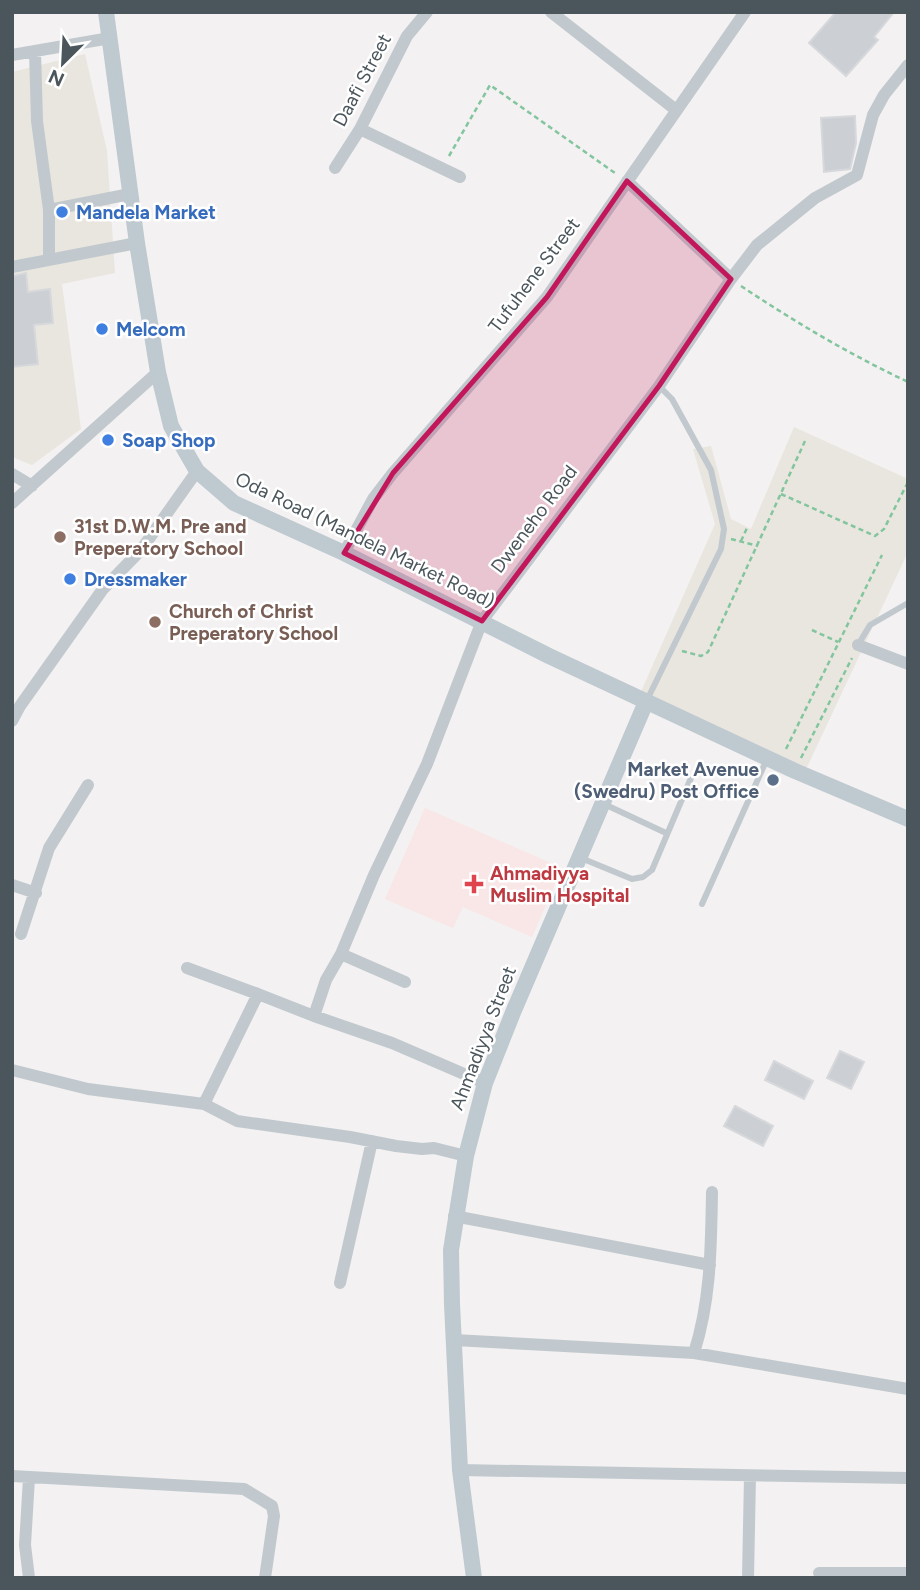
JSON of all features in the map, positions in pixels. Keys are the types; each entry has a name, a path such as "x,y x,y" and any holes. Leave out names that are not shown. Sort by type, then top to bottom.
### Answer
{"street":[{"name":"Oda Road (Mandela Market Road)","path":"106,12 136,243 158,372 171,426 197,471 234,502 344,552 646,702 795,771 908,819"},
{"name":"Daafi Street","path":"335,168 360,129 407,36 427,12"},
{"path":"551,12 676,110"},
{"name":"Tufuhene Street","path":"344,552 373,499 393,473 547,297 745,12"},
{"path":"12,55 110,37"},
{"path":"35,51 37,121 49,210 49,260"},
{"name":"Dweneho Road","path":"314,1016 326,980 341,954 374,875 427,764 482,621 659,386 757,245 815,198 857,175 873,115 884,95 908,65"},
{"path":"360,129 460,177"},
{"path":"626,181 731,279"},
{"path":"49,210 130,194"},
{"path":"12,267 136,243"},
{"path":"12,503 158,372"},
{"path":"12,721 103,589 141,550 197,471"},
{"path":"12,474 32,485"},
{"path":"858,645 908,664"},
{"name":"Ahmadiyya Street","path":"474,1578 460,1471 451,1250 454,1216 485,1083 513,1010 646,702"},
{"path":"21,934 49,848 88,785"},
{"path":"12,885 36,892"},
{"path":"341,954 405,982"},
{"path":"187,968 392,1044 485,1083"},
{"path":"204,1104 258,994"},
{"path":"12,1070 88,1089 204,1104 237,1121 396,1146 446,1149 466,1156"},
{"path":"340,1283 372,1141"},
{"path":"694,1353 701,1331 710,1265 712,1192"},
{"path":"454,1216 710,1265"},
{"path":"454,1340 694,1353 908,1390"},
{"path":"460,1471 908,1478"},
{"path":"12,1476 244,1489 272,1506 274,1516 265,1578"},
{"path":"748,1578 750,1476"},
{"path":"29,1478 25,1545 29,1578"},
{"path":"819,1573 908,1573"}],"lane":[{"path":"646,702 721,549 724,537 711,470 672,400 659,386"},
{"path":"858,645 870,625 908,603"},
{"path":"702,904 774,760"},
{"path":"580,857 632,879 643,877 652,870 691,778"},
{"path":"603,803 666,833"}],"path":[{"path":"442,168 490,85 626,181"},
{"path":"731,279 804,328 908,382"},
{"path":"673,647 692,655 701,656 708,652 805,441"},
{"path":"782,494 875,536 884,529 908,482"},
{"path":"741,541 747,528"},
{"path":"724,537 758,546"},
{"path":"774,760 839,643 882,555"},
{"path":"812,630 839,643"},
{"path":"795,771 858,645"}],"highlighted area":[{"path":"627,181 731,279 659,386 482,621 344,553 393,473 547,297"}],"shaded area":[{"name":"Mandela Market","path":"85,54 107,151 115,273 62,284 81,429 32,465 12,457 12,72"},
{"path":"794,427 908,479 908,552 801,780 636,703 715,524 693,449 711,446 731,519 751,529"},
{"name":"Ahmadiyya Muslim Hospital","path":"425,808 562,868 532,937 463,907 453,928 385,899"}],"building":[{"path":"836,12 894,12 874,37 878,40 846,76 809,43"},
{"path":"855,116 856,143 850,169 824,172 821,118"},
{"path":"26,273 28,292 50,289 53,323 34,325 38,364 12,367 12,276"},
{"path":"840,1051 864,1062 851,1089 827,1078"},
{"path":"774,1061 813,1081 804,1099 765,1080"},
{"path":"735,1106 773,1126 763,1146 724,1126"}],"place":[{"name":"Mandela Market","path":"62,212"},
{"name":"Melcom","path":"102,329"},
{"name":"Soap Shop","path":"108,440"},
{"name":"31st D.W.M. Pre and Preperatory School","path":"60,537"},
{"name":"Dressmaker","path":"70,579"},
{"name":"Church of Christ Preperatory School","path":"155,622"},
{"name":"Market Avenue (Swedru) Post Office","path":"773,780"},
{"name":"Ahmadiyya Muslim Hospital","path":"474,884"}]}
